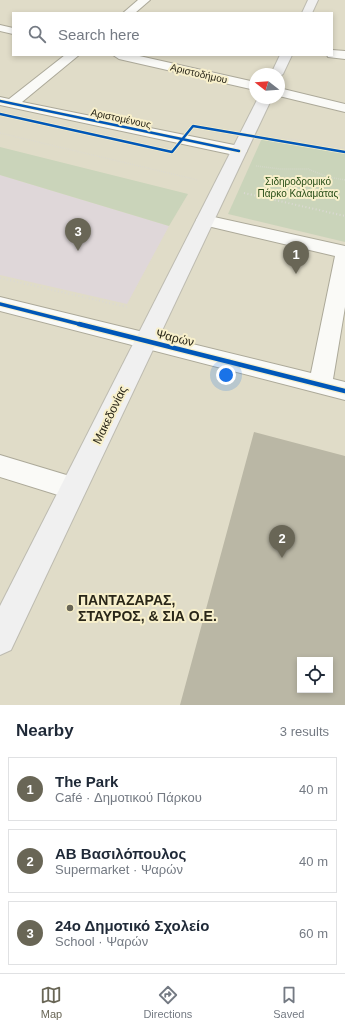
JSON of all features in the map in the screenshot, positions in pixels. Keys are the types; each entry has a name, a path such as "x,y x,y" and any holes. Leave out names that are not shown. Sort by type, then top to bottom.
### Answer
{"main road":[{"path":"307,12 313,0"},
{"path":"280,68 286,56"},
{"name":"Μακεδονίας","path":"0,639 205,220 228,190 236,156 262,104"}],"street":[{"path":"129,12 145,0"},
{"path":"0,28 12,31"},
{"path":"333,46 345,48"},
{"path":"333,54 345,55"},
{"path":"6,102 72,56"},
{"name":"Αριστοδήμου","path":"123,56 249,85"},
{"path":"285,93 345,108"},
{"name":"Αριστομένους","path":"6,102 236,156"},
{"path":"205,220 345,252 320,385"},
{"name":"Ψαρών","path":"0,304 345,391"},
{"path":"0,466 74,488"}],"path":[{"path":"0,133 228,190 345,216"},
{"path":"247,135 345,152"},
{"path":"268,135 345,148"},
{"path":"236,156 280,169 308,169 328,177 345,180"},
{"path":"0,278 128,307"}],"shaded area":[{"path":"0,175 169,226 127,304 0,275"}],"green space":[{"name":"Σιδηροδρομικό Πάρκο Καλαμάτας","path":"263,136 345,151 345,242 228,214"},
{"path":"0,147 188,194 169,226 0,175"}],"building":[{"path":"254,432 345,456 345,705 180,705"}],"cycle path":[{"path":"0,101 239,151"},
{"path":"0,114 172,152 193,126 345,152"},
{"path":"0,304 345,391"}],"place":[{"name":"24ο Δημοτικό Σχολείο","path":"78,251"},
{"name":"The Park","path":"296,274"},
{"name":"ΑΒ Βασιλόπουλος","path":"282,558"},
{"name":"ΠΑΝΤΑΖΑΡΑΣ, ΣΤΑΥΡΟΣ, & ΣΙΑ Ο.Ε.","path":"70,608"}]}
